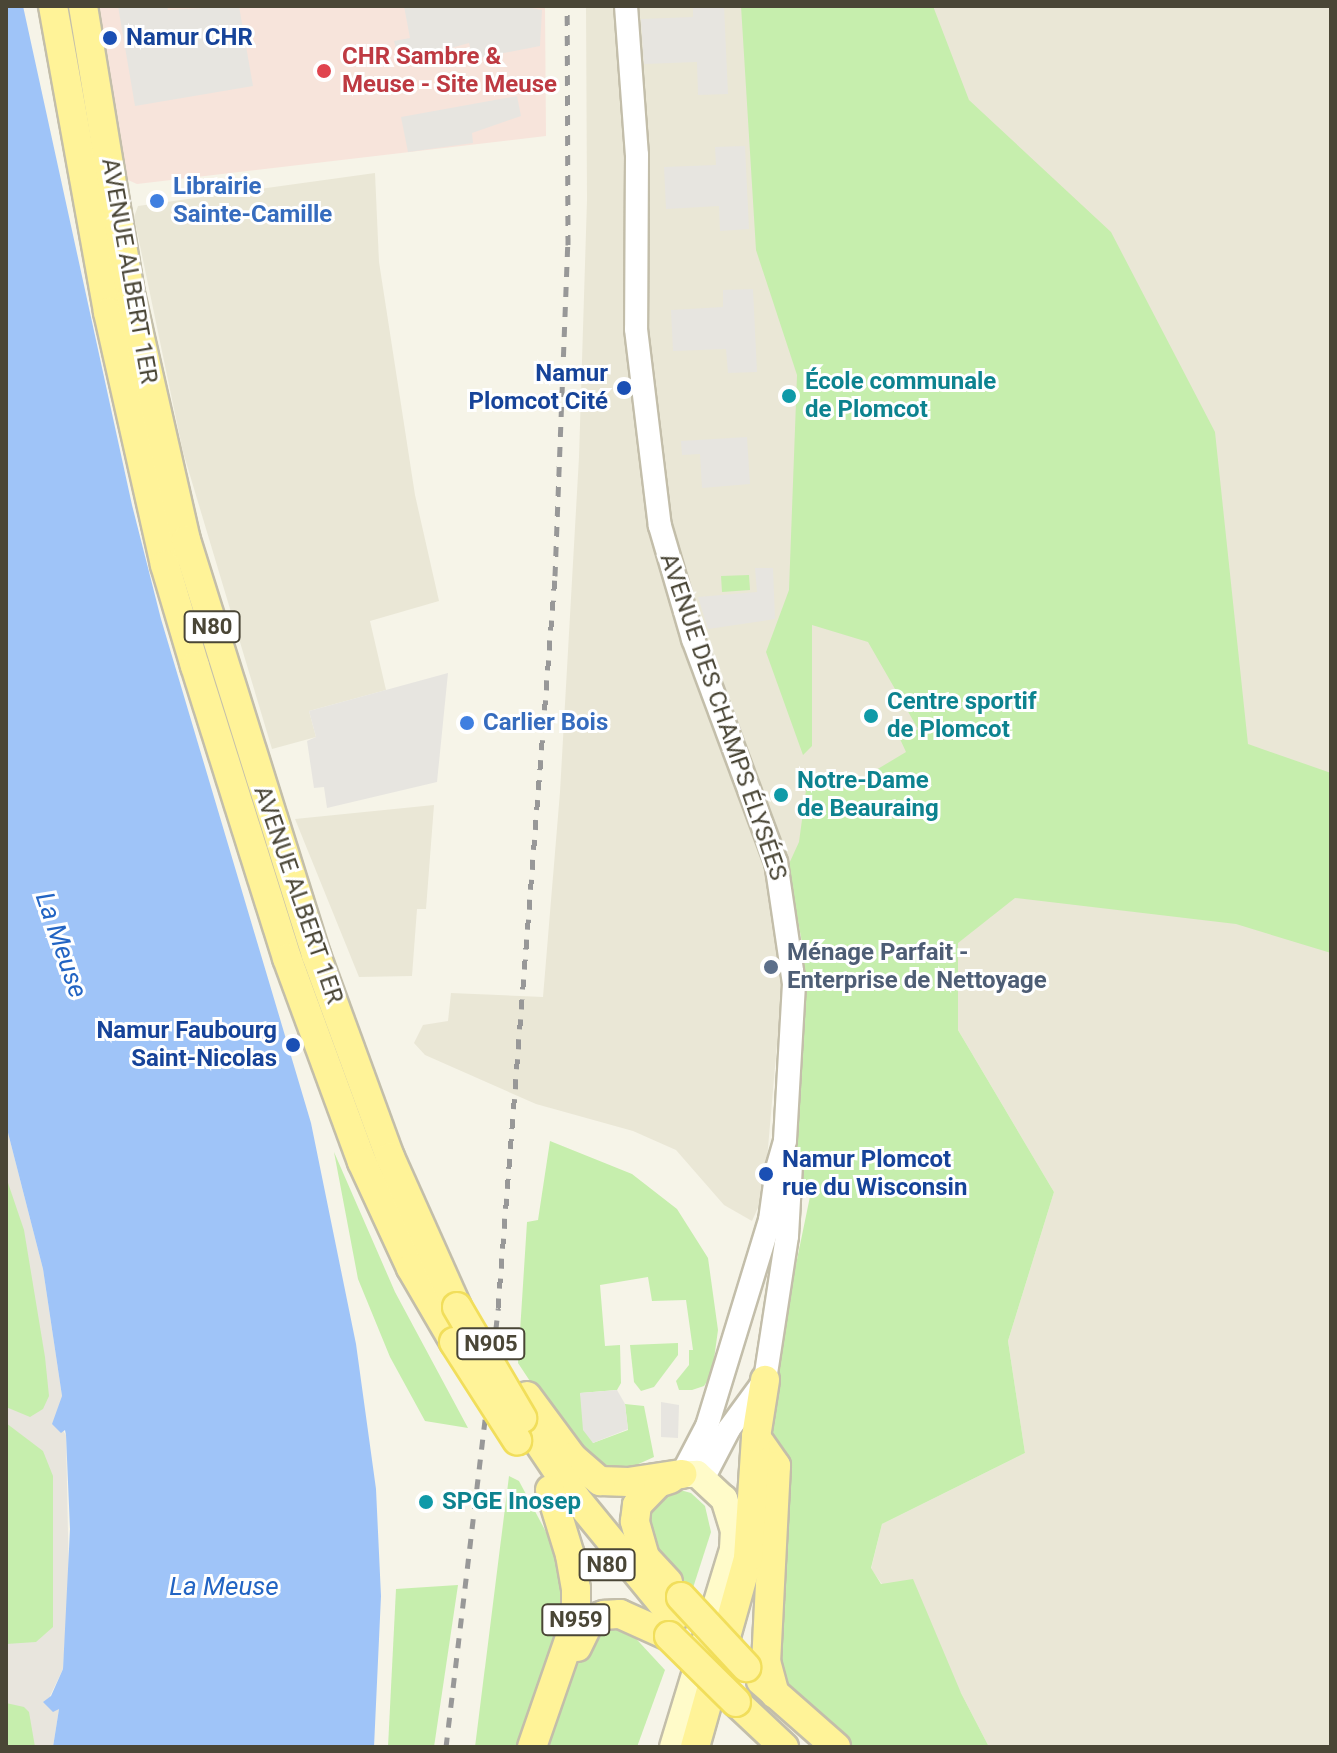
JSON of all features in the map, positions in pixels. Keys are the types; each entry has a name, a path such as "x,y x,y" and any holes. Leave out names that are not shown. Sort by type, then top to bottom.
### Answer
{"main road":[{"name":"AVENUE ALBERT 1ER","path":"53,6 84,192 165,565 254,858 326,1066 379,1203 411,1268 454,1342 522,1418 575,1497 675,1617 741,1685"},
{"name":"AVENUE ALBERT 1ER","path":"83,6 131,298 186,540 261,788 362,1084 421,1225"},
{"path":"65,85 98,99"},
{"path":"84,192 114,196"},
{"path":"326,1066 362,1084"},
{"name":"N905","path":"421,1225 522,1418 600,1481 628,1482 692,1476"},
{"path":"695,1747 748,1558 756,1437 767,1367"},
{"name":"N80","path":"522,1418 550,1490 587,1542 675,1617"},
{"path":"756,1437 776,1466 766,1661 775,1694"},
{"path":"544,1747 546,1730 583,1630 590,1620 620,1614 675,1617 645,1557 635,1521 637,1505 648,1492 692,1476 724,1499 743,1584"},
{"name":"N959","path":"532,1747 576,1620 576,1589 570,1555 550,1490"},
{"path":"659,1747 730,1516"},
{"path":"673,1747 733,1549"},
{"path":"741,1685 775,1694 836,1747"},
{"name":"N80","path":"741,1685 775,1742"},
{"name":"N80","path":"741,1685 810,1747"}],"street":[{"name":"AVENUE DES CHAMPS ÉLYSÉES","path":"626,6 637,155 636,329 660,526 681,601 776,862 792,946 794,984 785,1141 765,1239 692,1476"},
{"name":"AVENUE DES CHAMPS ÉLYSÉES","path":"692,1476 729,1429 767,1367 787,1236 791,1163 785,1141"},
{"path":"727,1361 767,1367"}],"shaded area":[{"name":"CHR Sambre & Meuse - Site Meuse","path":"92,6 545,6 546,136 137,184 119,176"},
{"path":"118,6 167,6 168,10 239,6 253,86 135,106"},
{"path":"404,6 522,6 542,10 540,46 473,59 469,43 400,62 394,41 410,38"},
{"path":"586,6 1331,6 1331,1747 989,1747 961,1693 871,1569 882,1524 1025,1453 1008,1341 1054,1192 958,1030 779,1021 764,1194 752,1221 724,1205 676,1150 633,1131 536,1104 425,1055 414,1043 423,1025 448,1021 451,993 543,997 560,792 579,457 587,200"},
{"path":"693,6 724,6 728,94 698,95 697,62 644,64 641,19 693,17"},
{"path":"517,96 521,116 472,133 473,143 408,152 401,117"},
{"path":"745,146 749,229 720,231 719,206 666,209 664,167 716,165 715,147"},
{"path":"375,173 379,262 415,495 439,601 370,621 386,690 309,711 316,737 272,749 183,452 134,217 138,206"},
{"path":"753,289 757,372 728,373 726,349 673,351 671,310 723,307 723,290"},
{"path":"747,437 750,484 702,488 700,454 682,455 681,441"},
{"path":"755,568 773,568 775,619 708,629 698,597 757,592"},
{"path":"448,673 437,782 327,808 324,787 314,788 307,741 316,737 309,711"},
{"path":"434,805 426,909 417,909 412,976 359,977 295,819"},
{"path":"6,1125 43,1269 62,1396 56,1421 66,1435 69,1583 63,1669 50,1696 59,1709 53,1747 6,1747"},
{"path":"617,1390 625,1404 628,1429 593,1443 583,1430 580,1393"},
{"path":"661,1402 679,1405 678,1438 661,1437"}],"green space":[{"path":"741,6 933,6 969,100 1111,232 1215,432 1248,744 1331,773 1331,953 1236,924 1015,898 958,943 958,1030 1054,1192 1008,1341 1025,1453 882,1524 871,1568 881,1584 913,1579 961,1693 989,1747 844,1747 781,1682 763,1424 813,1182 793,1183 805,997 803,948 788,866 799,842 806,790 866,776 906,752 900,739 918,729 868,642 812,625 812,746 803,755 766,652 789,590 797,375 756,250"},
{"path":"749,575 750,590 722,592 721,576"},
{"path":"550,1141 632,1174 677,1209 708,1258 718,1330 712,1374 704,1386 692,1390 679,1390 676,1381 689,1365 689,1350 693,1350 686,1300 652,1301 648,1277 600,1285 605,1346 620,1345 621,1383 617,1390 580,1393 593,1443 628,1430 625,1404 644,1406 654,1457 634,1466 615,1469 590,1461 563,1431 518,1363 527,1222 538,1220"},
{"path":"334,1152 395,1292 468,1428 425,1421 390,1357 358,1279"},
{"path":"6,1177 24,1230 49,1396 43,1409 30,1417 6,1407"},
{"path":"678,1343 678,1355 654,1387 641,1391 634,1382 630,1345"},
{"path":"6,1423 43,1451 53,1476 53,1627 36,1642 6,1644"},
{"path":"509,1476 519,1481 555,1549 564,1611 518,1747 475,1747"},
{"path":"673,1488 691,1493 705,1506 711,1532 691,1594 648,1542 642,1518 653,1496"},
{"path":"458,1585 434,1747 388,1747 396,1589"},
{"path":"611,1623 628,1630 665,1670 637,1747 550,1747 548,1736 581,1642"},
{"path":"6,1703 24,1707 29,1712 35,1747 6,1747"}],"water":[{"name":"La Meuse","path":"6,6 23,6 132,505 161,619 311,1123 356,1344 376,1489 381,1596 374,1747 53,1747 59,1709 53,1712 43,1702 51,1696 63,1669 70,1529 66,1435 65,1430 61,1433 52,1424 62,1396 43,1269 6,1125"}],"railway":[{"path":"446,1747 498,1308 555,576 568,245 567,6"}],"place":[{"name":"Namur CHR","path":"110,38"},
{"name":"CHR Sambre & Meuse - Site Meuse","path":"324,71"},
{"name":"Librairie Sainte-Camille","path":"157,201"},
{"name":"Namur Plomcot Cité","path":"624,388"},
{"name":"École communale de Plomcot","path":"789,396"},
{"name":"Centre sportif de Plomcot","path":"871,716"},
{"name":"Carlier Bois","path":"467,723"},
{"name":"Notre-Dame de Beauraing","path":"781,795"},
{"name":"Ménage Parfait - Enterprise de Nettoyage","path":"771,967"},
{"name":"Namur Faubourg Saint-Nicolas","path":"293,1045"},
{"name":"Namur Plomcot rue du Wisconsin","path":"766,1174"},
{"name":"SPGE Inosep","path":"426,1502"}]}
